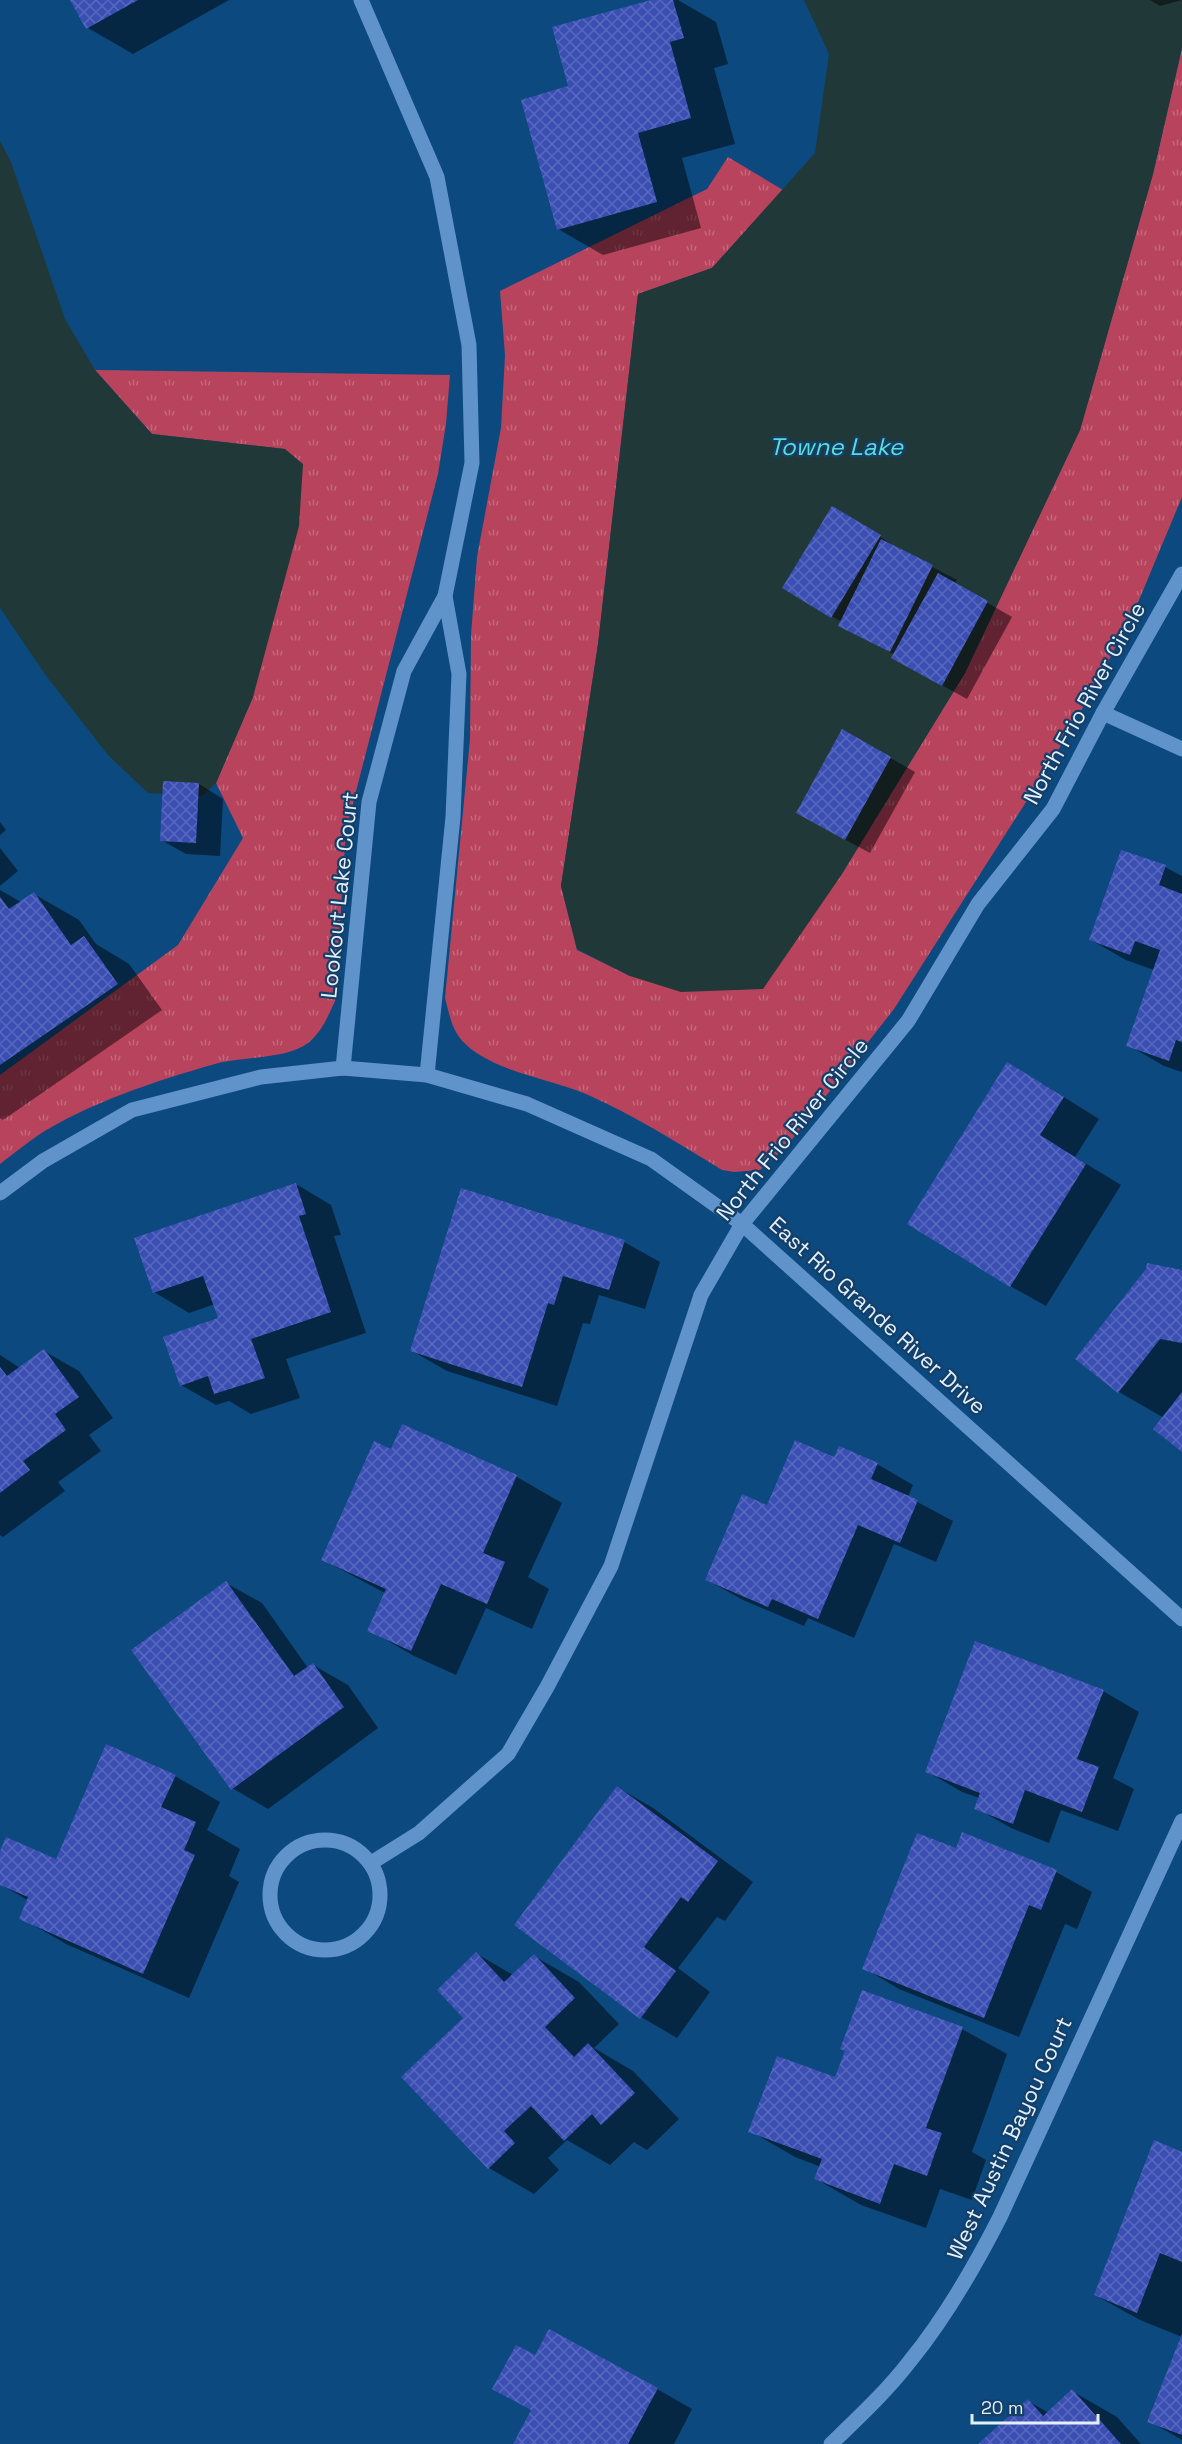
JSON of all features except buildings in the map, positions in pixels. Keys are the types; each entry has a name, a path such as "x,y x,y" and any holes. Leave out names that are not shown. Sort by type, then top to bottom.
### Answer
{"street":[{"name":"Lookout Lake Court","path":"343,1068 369,802 404,671 445,596 472,463 469,345 437,177 361,0"},
{"name":"North Frio River Circle","path":"371,1863 419,1833 508,1754 547,1687 611,1566 701,1295 742,1224 908,1021 978,904 1053,809 1103,713 1182,574"},
{"name":"Lookout Lake Court","path":"427,1075 453,817 459,674 445,596"},
{"path":"1103,713 1182,749"},
{"name":"East Rio Grande River Drive","path":"0,1193 43,1161 132,1110 261,1077 343,1068 427,1075 527,1104 651,1159 742,1224 1181,1617"},
{"name":"West Austin Bayou Court","path":"831,2444 910,2362 944,2316 974,2268 1000,2217 1182,1821"},
{"path":"325,1839 342,1841 358,1850 371,1863 379,1881 381,1900 376,1918 364,1934 349,1945 331,1951 312,1949 294,1941 281,1930 273,1914 269,1896 272,1879 280,1862 292,1850 307,1842 325,1839"}],"green space":[{"path":"1182,48 1182,497 1139,600 1100,678 1049,766 894,1009 786,1147 760,1170 734,1172 722,1170 604,1102 572,1088 498,1064 471,1049 456,1032 445,998 470,739 471,635 477,557 501,428 505,355 500,291 707,189 728,157 783,190 712,268 638,294 598,644 561,886 577,950 630,976 840,877 965,673 1080,430 1153,174"},
{"path":"95,370 450,375 446,424 438,474 346,830 335,1001 324,1024 308,1043 288,1052 226,1061 147,1085 100,1103 56,1124 0,1164 0,1075 178,945 243,838 216,783 253,697 285,449 152,434"}],"water":[{"name":"Towne Lake","path":"804,0 1182,0 1182,48 1153,174 1080,430 965,673 840,877 763,989 681,992 630,976 577,949 561,886 598,644 638,294 712,268 815,153 829,54"},
{"path":"0,141 11,162 65,319 95,370 152,434 285,449 303,464 299,526 253,697 216,783 202,796 148,793 108,755 47,677 0,608"}]}
